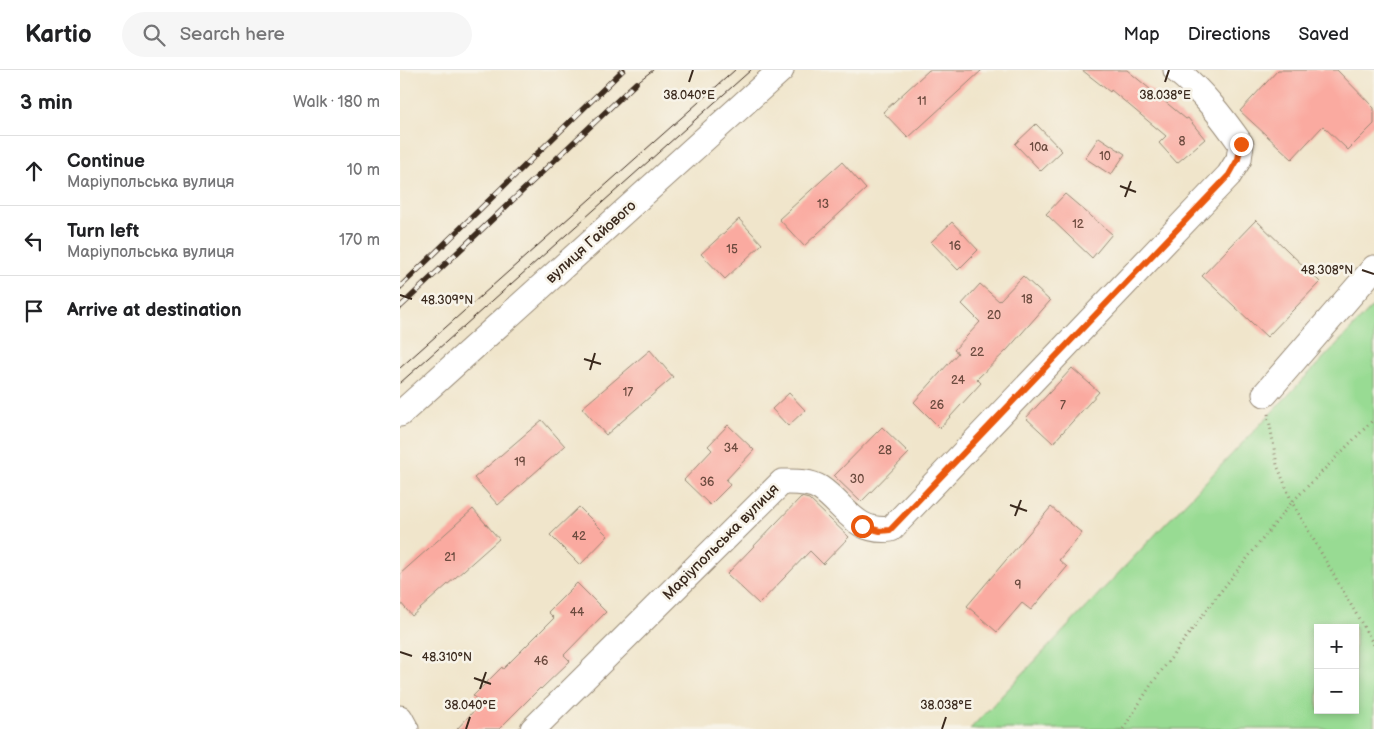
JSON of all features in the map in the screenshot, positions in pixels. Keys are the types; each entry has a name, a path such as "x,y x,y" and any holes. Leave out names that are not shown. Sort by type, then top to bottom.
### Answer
{"street":[{"name":"вулиця Гайового","path":"400,414 781,70"},
{"name":"Маріупольська вулиця","path":"533,729 782,482 801,482 819,487 862,526 880,531 890,530 1229,175 1238,159 1241,144 1218,112 1176,70"},
{"path":"1265,394 1374,268"}],"path":[{"path":"1265,394 1277,465 1292,502 1374,645"},
{"path":"1123,729 1156,678 1214,600 1292,502 1374,419"}],"green space":[{"path":"1374,305 1374,729 970,729"}],"building":[{"path":"929,70 982,70 908,138 883,112"},
{"path":"1082,70 1127,70 1186,119 1188,118 1205,139 1177,163 1159,143 1166,136 1111,90 1110,92"},
{"path":"1278,70 1337,70 1374,108 1374,124 1348,150 1323,126 1292,159 1240,111"},
{"path":"1036,124 1062,151 1041,171 1015,144"},
{"path":"1099,137 1125,154 1111,175 1085,158"},
{"path":"842,162 866,189 804,246 779,219"},
{"path":"1065,194 1112,234 1092,258 1046,214"},
{"path":"739,219 762,244 725,279 701,254"},
{"path":"1256,220 1320,282 1267,337 1202,276"},
{"path":"952,222 978,250 958,270 931,242"},
{"path":"1023,276 1050,301 1008,349 977,379 981,383 940,428 914,402 958,353 954,350 980,322 962,304 980,284 999,301"},
{"path":"650,350 673,377 606,435 582,408"},
{"path":"1072,368 1099,392 1053,443 1026,418"},
{"path":"789,393 805,410 788,426 772,409"},
{"path":"542,420 565,446 498,505 474,478"},
{"path":"728,425 754,450 726,480 730,485 710,505 684,480 712,450 708,446"},
{"path":"882,427 909,453 861,502 834,476"},
{"path":"801,497 809,499 849,537 823,564 810,551 759,604 727,574"},
{"path":"579,507 608,536 580,565 550,535"},
{"path":"1051,507 1082,533 1059,560 1067,567 1031,610 1022,603 997,632 967,606"},
{"path":"473,509 499,539 412,616 400,602 400,574"},
{"path":"577,583 606,612 564,655 570,661 499,729 457,729 481,703 473,696 554,618 548,612"}],"tram line":[{"path":"636,83 653,70"},
{"path":"400,368 735,70"},
{"path":"400,383 751,70"}],"railway":[{"path":"400,287 623,70"},
{"path":"400,307 636,83"}],"route":[{"path":"862,526 880,531 890,530 1229,175 1238,159 1241,144"}]}
